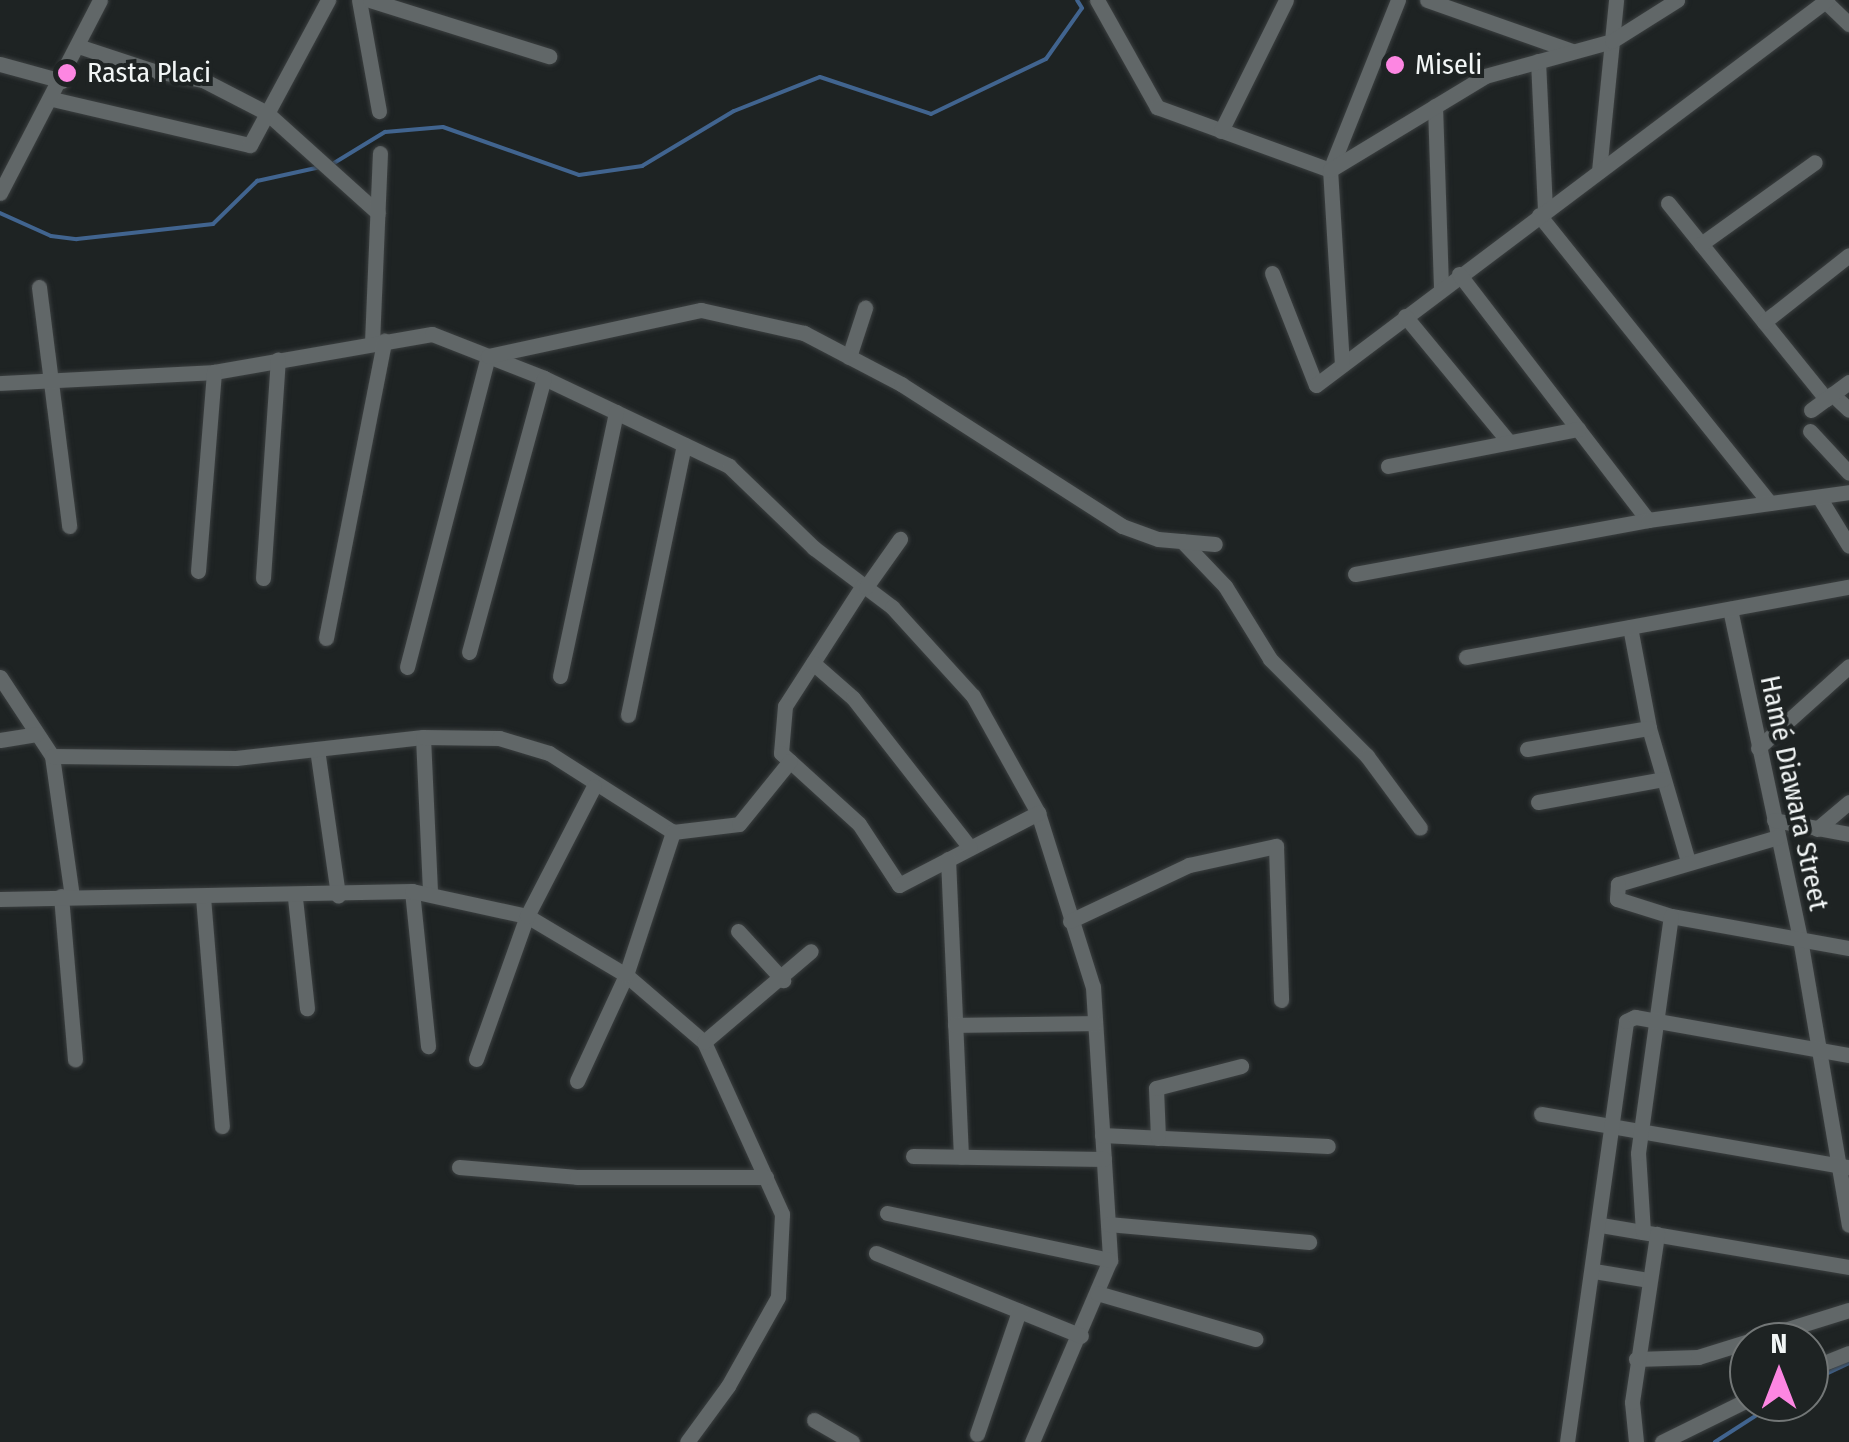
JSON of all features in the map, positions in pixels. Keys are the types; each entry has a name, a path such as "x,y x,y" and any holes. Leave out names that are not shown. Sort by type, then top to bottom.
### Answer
{"street":[{"path":"0,193 62,80 100,0"},
{"path":"52,99 250,145 328,0"},
{"path":"359,0 379,111"},
{"path":"370,0 548,56"},
{"path":"1097,0 1156,107 1330,170"},
{"path":"1221,130 1286,0"},
{"path":"1342,365 1330,170 1398,0"},
{"path":"1427,0 1572,51"},
{"path":"1599,171 1616,0"},
{"path":"1330,170 1485,76 1612,41 1677,0"},
{"path":"1272,273 1316,385 1826,1 1849,24"},
{"path":"78,46 150,70 203,80 267,113 378,213"},
{"path":"1538,61 1542,213 1770,503"},
{"path":"0,64 62,80"},
{"path":"1435,106 1441,288"},
{"path":"326,638 378,342 380,154"},
{"path":"1701,244 1815,162"},
{"path":"1668,203 1764,322 1829,396 1849,410"},
{"path":"1764,322 1849,255"},
{"path":"1459,274 1648,520"},
{"path":"38,286 70,526"},
{"path":"849,357 866,308"},
{"path":"488,356 701,310 804,333 1122,526 1182,541 1215,544"},
{"path":"1405,316 1509,442"},
{"path":"0,383 214,372 432,334 544,378 729,466 865,586 973,696 1038,812 1092,987 1095,1023 1110,1260 1081,1336 1032,1442"},
{"path":"407,667 488,356"},
{"path":"263,578 278,360"},
{"path":"198,571 214,372"},
{"path":"469,652 544,378"},
{"path":"1811,410 1849,382"},
{"path":"560,676 616,412"},
{"path":"1388,466 1578,429"},
{"path":"1810,431 1849,473"},
{"path":"628,715 684,444"},
{"path":"1355,574 1648,520 1849,492"},
{"path":"1819,497 1849,546"},
{"path":"900,539 785,706 781,753 859,824 899,885 1038,812"},
{"path":"1182,541 1226,586 1270,659 1368,756 1420,828"},
{"path":"1466,657 1849,588"},
{"name":"Hamé Diawara Street","path":"1730,608 1800,939 1843,1166 1849,1225"},
{"path":"1630,627 1649,728 1688,861"},
{"path":"813,663 853,698 970,848"},
{"path":"1758,748 1849,666"},
{"path":"0,677 52,756 66,896 75,1058"},
{"path":"1527,749 1649,728"},
{"path":"0,740 37,734"},
{"path":"52,756 236,758 423,737 500,738 549,753 594,786 674,832 739,824 790,761"},
{"path":"423,737 430,894"},
{"path":"317,748 338,895"},
{"path":"1538,802 1664,779"},
{"path":"476,1058 526,916 594,786"},
{"path":"1817,829 1849,802"},
{"path":"1774,820 1849,834"},
{"path":"577,1081 626,975 674,832"},
{"path":"1778,837 1618,884 1615,892 1622,905 1849,948"},
{"path":"1070,920 1190,865 1276,846 1281,1000"},
{"path":"948,859 961,1156"},
{"path":"412,891 428,1046"},
{"path":"0,899 294,898 412,891 526,916 626,975 704,1042 782,1214 778,1297 728,1386 687,1442"},
{"path":"203,897 222,1126"},
{"path":"294,898 307,1008"},
{"path":"1636,1442 1636,1358 1649,1280 1650,1233 1640,1131 1672,916"},
{"path":"738,931 782,980"},
{"path":"704,1042 782,980 811,951"},
{"path":"1572,1440 1601,1225 1608,1126 1626,1021 1656,1021 1849,1054"},
{"path":"956,1026 1095,1023"},
{"path":"1158,1138 1156,1088 1241,1066"},
{"path":"1542,1114 1843,1166"},
{"path":"1102,1135 1328,1146"},
{"path":"913,1156 1104,1158"},
{"path":"459,1167 577,1177 766,1177"},
{"path":"887,1213 1110,1260"},
{"path":"1108,1224 1309,1242"},
{"path":"1601,1225 1849,1268"},
{"path":"876,1253 1081,1336"},
{"path":"1594,1271 1649,1280"},
{"path":"1098,1293 1255,1339"},
{"path":"1636,1358 1698,1357 1849,1310"},
{"path":"977,1434 1019,1311"},
{"path":"1662,1442 1729,1409"},
{"path":"814,1420 852,1442"}],"waterway":[{"path":"334,163 385,132 443,127 579,175 642,166 734,111 820,77 931,114 1046,59 1082,8 1077,0"},
{"path":"0,213 51,236 77,239 213,224 257,181 320,167"},
{"path":"1829,1372 1849,1363"},
{"path":"1715,1442 1746,1422"}],"place":[{"name":"Miseli","path":"1395,65"},
{"name":"Rasta Placi","path":"67,73"}]}
